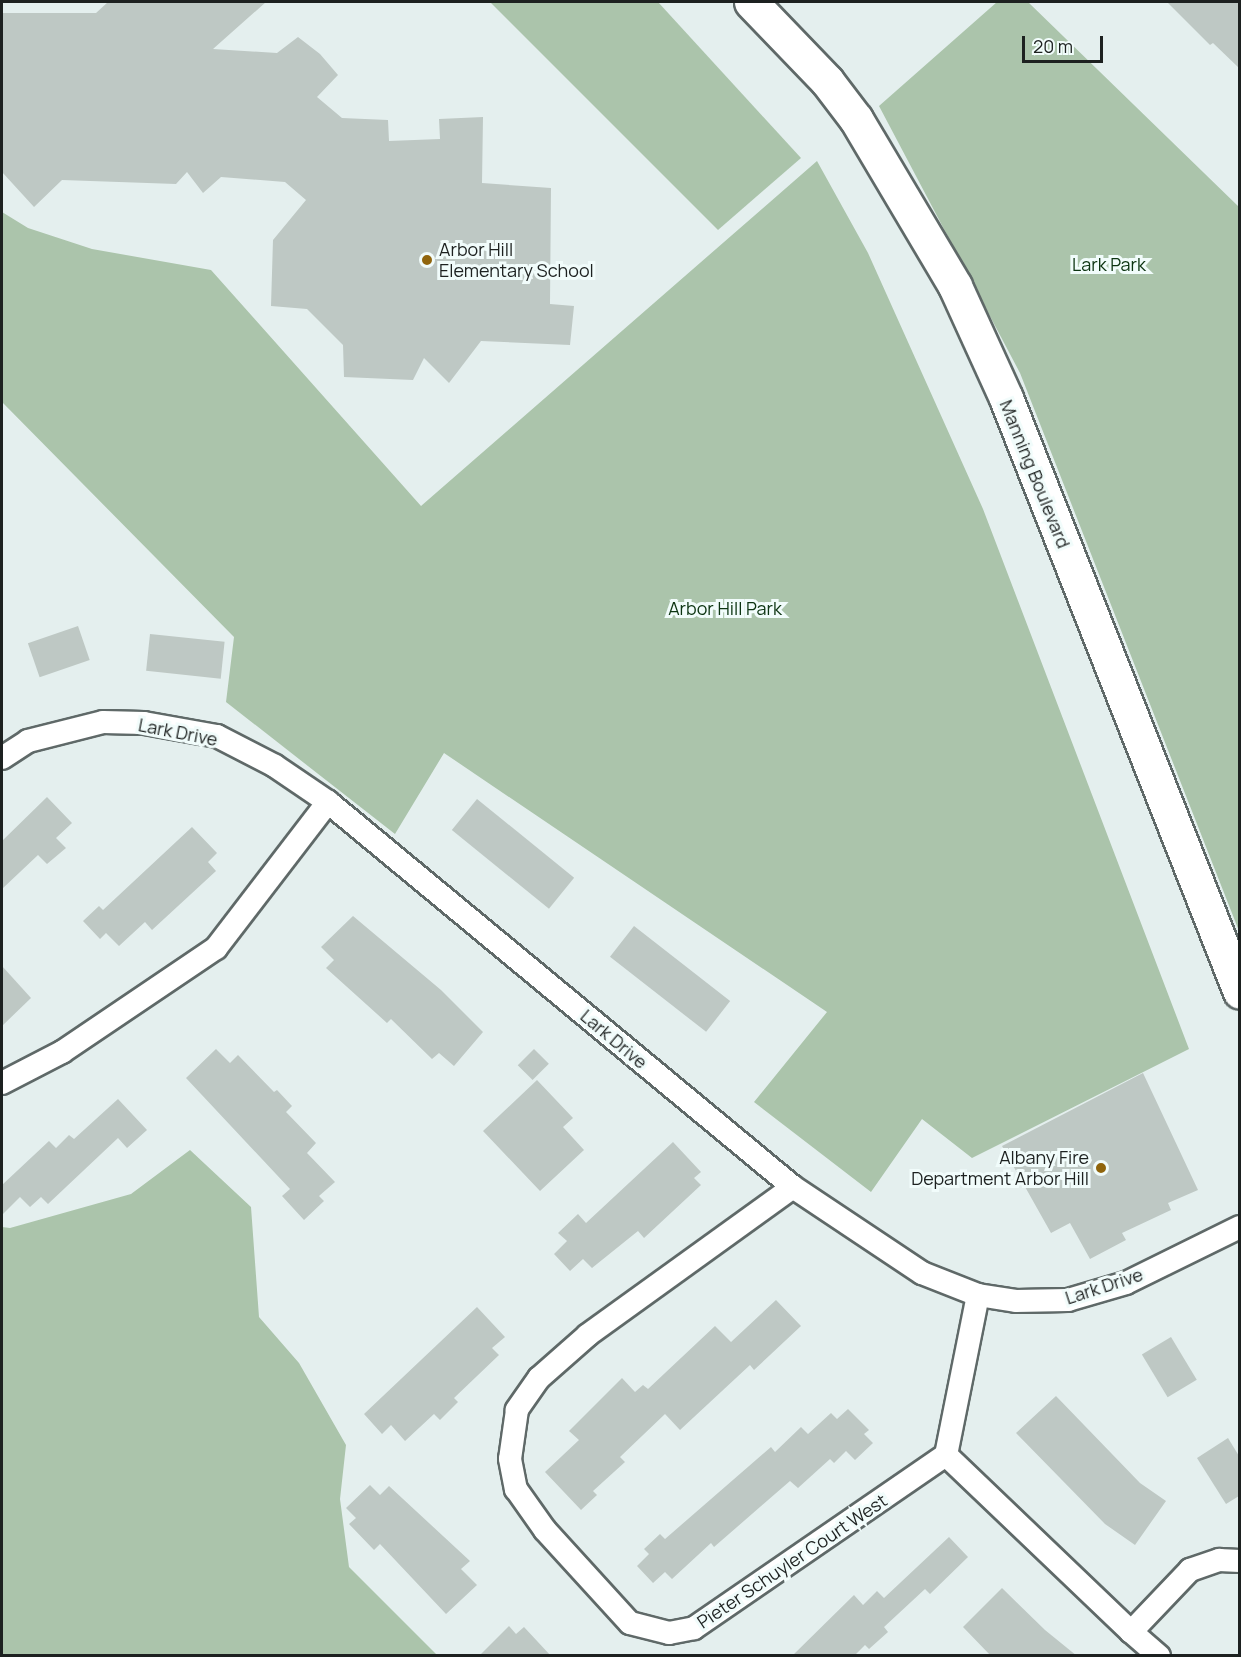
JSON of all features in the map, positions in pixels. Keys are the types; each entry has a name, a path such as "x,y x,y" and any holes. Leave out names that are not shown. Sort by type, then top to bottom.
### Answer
{"street":[{"name":"Manning Boulevard","path":"751,2 827,81 856,119 955,286 1006,398 1239,992"},
{"name":"Lark Drive","path":"2,758 28,741 103,722 144,723 217,736 275,766 328,802 793,1187 922,1273 978,1295 1016,1301 1068,1300 1126,1283 1239,1227"},
{"path":"2,1083 62,1052 216,948 328,802"},
{"name":"Pieter Schuyler Court West","path":"793,1187 588,1335 539,1378 517,1410 510,1459 516,1489 545,1530 630,1623 669,1633 694,1628 946,1455"},
{"path":"978,1295 946,1455 1159,1656"},
{"path":"1131,1632 1190,1570 1219,1560 1239,1561"}],"green space":[{"path":"490,2 658,2 801,158 718,230"},
{"name":"Lark Park","path":"997,2 1028,2 1239,207 1239,931 1020,373 879,106"},
{"name":"Arbor Hill Park","path":"817,161 868,253 983,509 1189,1049 972,1158 922,1119 871,1192 754,1102 827,1012 444,753 395,834 226,702 234,637 2,402 2,212 28,228 92,249 211,270 421,506"},
{"path":"190,1150 251,1207 259,1317 299,1363 346,1445 340,1499 349,1567 437,1655 2,1655 2,1227 10,1228 131,1194"}],"building":[{"name":"Arbor Hill Elementary School","path":"108,2 266,2 213,49 277,53 298,37 320,54 338,75 317,97 342,118 388,120 389,141 440,139 439,119 483,117 482,183 551,188 550,304 574,306 570,345 481,341 449,383 424,358 413,380 344,377 343,345 307,309 271,306 273,240 306,200 285,182 221,177 203,193 187,172 176,184 62,180 34,207 2,172 2,13 96,13"},
{"path":"1167,2 1239,2 1239,68 1213,43 1210,45"},
{"path":"78,626 90,660 40,677 28,643"},
{"path":"150,634 225,642 221,679 146,671"},
{"path":"47,797 72,823 56,838 66,848 47,864 38,855 2,889 2,841"},
{"path":"477,799 574,878 549,909 452,830"},
{"path":"192,827 217,853 208,862 216,871 152,930 145,922 119,946 106,933 100,939 83,921 99,906 103,910"},
{"path":"353,916 441,990 483,1032 454,1066 439,1053 432,1059 391,1019 387,1023 326,968 334,960 321,947"},
{"path":"634,926 730,1001 706,1032 610,957"},
{"path":"2,966 31,998 2,1026"},
{"path":"216,1049 230,1063 238,1055 274,1092 277,1090 292,1106 286,1112 316,1143 307,1153 335,1182 319,1196 324,1201 304,1220 282,1196 290,1189 186,1078"},
{"path":"534,1049 549,1064 533,1080 518,1065"},
{"name":"Albany Fire Department Arbor Hill","path":"1143,1073 1198,1190 1168,1203 1171,1210 1122,1233 1126,1240 1090,1259 1070,1223 1051,1233 1002,1146"},
{"path":"537,1080 573,1118 563,1127 584,1150 540,1191 483,1131"},
{"path":"118,1099 147,1130 127,1148 118,1138 48,1204 41,1197 30,1207 20,1197 2,1215 2,1185 49,1141 56,1148 69,1135 74,1139"},
{"path":"673,1142 701,1172 694,1178 701,1185 644,1238 638,1231 592,1268 583,1259 570,1271 554,1254 567,1241 558,1233 578,1214 586,1223"},
{"path":"776,1300 801,1326 754,1370 750,1365 680,1430 665,1414 620,1457 625,1462 593,1491 597,1495 581,1510 545,1472 579,1440 569,1431 622,1378 635,1392 643,1385 648,1389 715,1326 731,1342"},
{"path":"477,1307 505,1337 492,1348 499,1355 454,1398 458,1402 440,1420 434,1414 405,1441 391,1425 382,1434 364,1414"},
{"path":"1171,1337 1197,1380 1168,1397 1142,1355"},
{"path":"1056,1396 1140,1483 1166,1501 1135,1545 1105,1524 1016,1433"},
{"path":"848,1409 869,1430 864,1434 873,1443 855,1460 846,1451 834,1463 830,1459 798,1488 790,1481 714,1547 711,1543 672,1579 665,1572 653,1583 637,1566 649,1554 644,1549 660,1534 665,1539 771,1447 775,1452 801,1427 808,1434 831,1413 837,1419"},
{"path":"1228,1438 1239,1456 1239,1496 1226,1504 1197,1458"},
{"path":"370,1485 380,1495 389,1486 470,1561 461,1569 477,1585 446,1614 380,1544 374,1550 349,1524 356,1518 346,1508"},
{"path":"949,1537 968,1557 930,1594 925,1589 884,1627 888,1632 869,1649 865,1645 854,1656 792,1656 854,1595 863,1605 877,1591 884,1598"},
{"path":"1002,1588 1045,1630 1077,1656 991,1656 963,1627"},
{"path":"509,1626 516,1634 524,1627 551,1656 479,1656"}],"place":[{"name":"Arbor Hill Elementary School","path":"427,260"},
{"name":"Albany Fire Department Arbor Hill","path":"1101,1168"}]}
